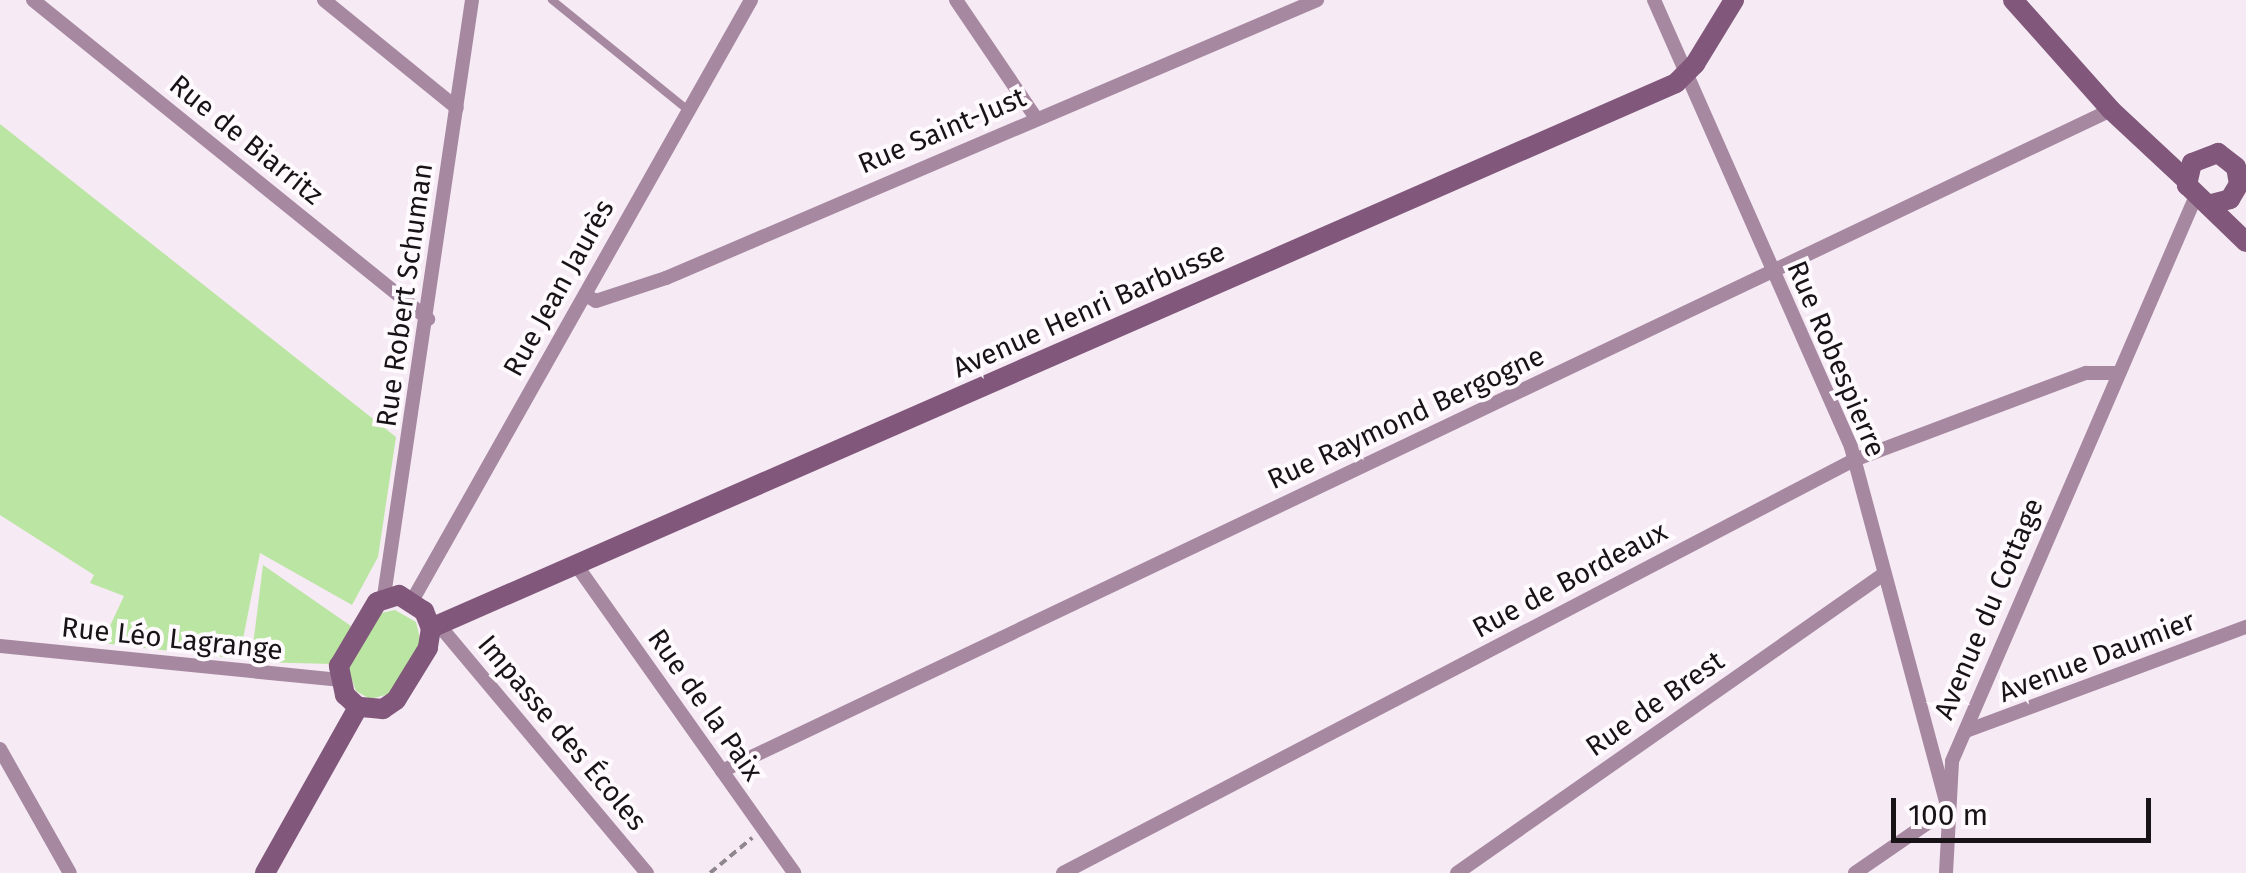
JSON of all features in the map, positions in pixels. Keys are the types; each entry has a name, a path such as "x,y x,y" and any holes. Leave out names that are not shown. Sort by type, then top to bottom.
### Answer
{"street":[{"name":"Rue de Biarritz","path":"33,0 428,319"},
{"path":"324,0 457,108"},
{"name":"Rue Robert Schuman","path":"384,596 428,319 472,0"},
{"name":"Rue Jean Jaurès","path":"412,601 588,296 752,0"},
{"path":"956,0 1036,118"},
{"name":"Rue Saint-Just","path":"588,296 596,301 666,278 1317,0"},
{"name":"Rue Robespierre","path":"1654,0 1854,460 1881,576 1948,809"},
{"name":"Avenue Henri Barbusse","path":"435,626 1676,82 1734,0"},
{"path":"2013,0 2111,110 2246,239"},
{"name":"Rue Raymond Bergogne","path":"722,771 2111,110"},
{"path":"2141,138 2200,156 2218,153 2232,162 2246,239"},
{"path":"2196,194 2200,156"},
{"path":"2196,194 2225,202 2235,192"},
{"name":"Avenue du Cottage","path":"1946,873 1952,761 2115,373 2196,194"},
{"name":"Rue de Bordeaux","path":"1063,873 1854,460 2086,373 2115,373"},
{"name":"Rue de la Paix","path":"577,566 794,873"},
{"name":"Rue de Brest","path":"1458,873 1881,576"},
{"path":"384,596 412,601 435,626 428,648 396,700 384,709 358,707 339,680 339,666 368,612 384,596"},
{"name":"Impasse des Écoles","path":"435,626 647,873"},
{"name":"Avenue Daumier","path":"1966,731 2246,627"},
{"name":"Rue Léo Lagrange","path":"0,646 339,680"},
{"path":"265,873 358,707"},
{"path":"0,750 70,873"},
{"path":"1855,873 1948,809"}],"lane":[{"path":"552,0 690,111"}],"path":[{"path":"710,873 762,829"}],"green space":[{"path":"0,124 396,437 378,557 352,605 260,553 239,659 102,643 124,596 90,583 94,575 0,515"},
{"path":"263,565 351,626 332,664 251,662"},
{"path":"395,610 416,622 422,647 393,693 370,699 356,691 347,666 381,613"}]}
